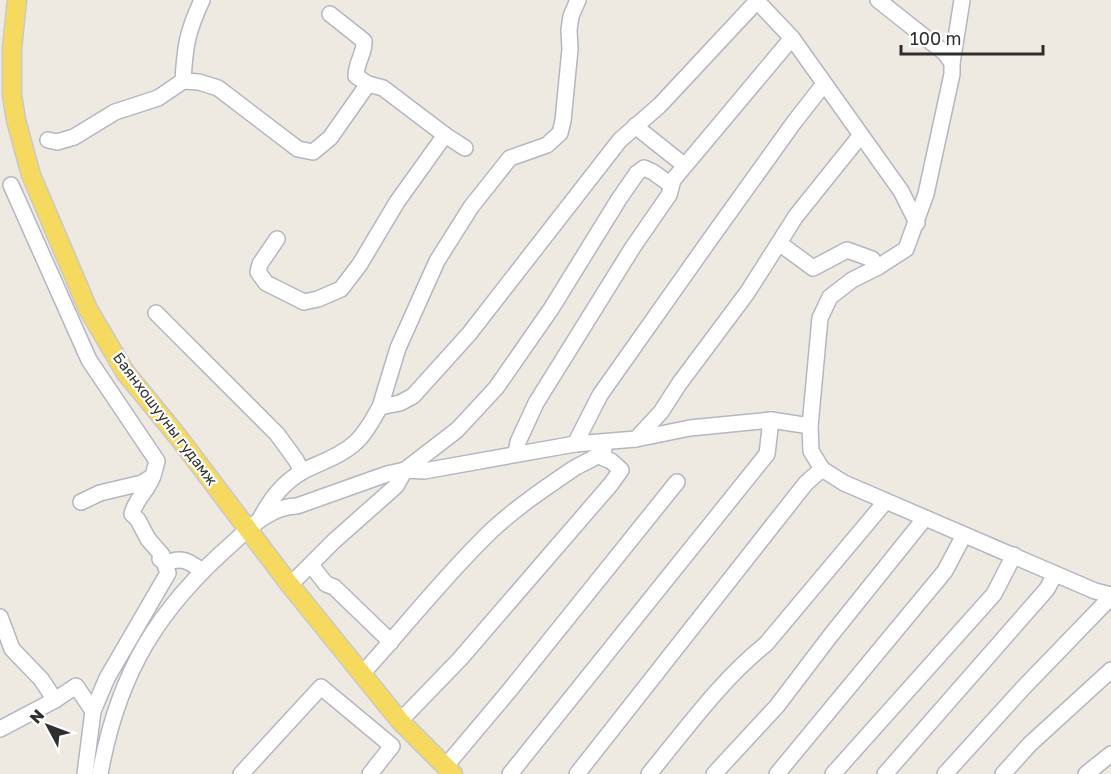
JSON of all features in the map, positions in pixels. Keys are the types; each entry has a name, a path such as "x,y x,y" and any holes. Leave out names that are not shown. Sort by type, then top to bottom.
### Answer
{"main road":[{"name":"Баянхошууны гудамж","path":"17,0 12,37 12,95 16,120 31,175 88,309 125,372 253,526 290,585 400,721 449,770"}],"street":[{"path":"183,81 189,29 202,0"},
{"path":"253,526 281,487 302,472 347,450 357,441 380,407 398,348 437,261 471,207 510,158 547,145 560,133 570,49 569,30 571,16 578,0"},
{"path":"878,0 945,53 952,63"},
{"path":"945,774 1023,687 1111,596 844,483 822,470 811,451 810,426 820,318 830,297 852,280 906,249 926,194 952,74 962,0"},
{"path":"380,407 400,403 413,396 469,334 620,140 660,105 757,1 792,39 901,191 917,223"},
{"path":"330,14 364,41 365,48 359,57 356,76 368,84 382,88 465,147"},
{"path":"516,453 518,442 536,403 633,247 669,195 670,185 684,165 792,39"},
{"path":"48,140 57,142 74,137 115,112 158,98 183,81 199,82 219,88 298,149 313,152 330,138 368,84"},
{"path":"575,444 600,395 730,211 824,84"},
{"path":"635,126 684,165"},
{"path":"277,239 260,264 258,272 266,283 304,302 318,299 341,289 360,264 396,202 446,135"},
{"path":"636,439 670,400 679,384 747,293 796,216 861,135"},
{"path":"290,585 334,541 396,486 405,470 457,430 496,388 551,309 637,173 644,168 649,169 670,185"},
{"path":"31,175 6,188 89,360 157,461 149,486 134,506 132,514 138,520 148,539 162,555 160,558 168,573 107,678 93,711 85,774"},
{"path":"779,243 813,268 846,250 872,259 878,267"},
{"path":"156,313 277,434 302,472"},
{"path":"100,774 114,710 129,674 148,638 176,600 202,571 253,526 285,506 297,506 387,474 405,470 424,471 575,444 636,439 690,428 771,420 810,426"},
{"path":"510,774 767,454 771,420"},
{"path":"362,674 442,583 492,531 523,504 576,467 599,456 612,440"},
{"path":"400,721 460,659 611,484 621,470 611,461 599,456"},
{"path":"577,774 806,483 822,470"},
{"path":"81,502 100,493 142,483 153,476"},
{"path":"449,770 516,682 677,482"},
{"path":"649,774 746,660 766,644 886,501"},
{"path":"714,774 777,706 925,518"},
{"path":"777,774 945,571 964,535"},
{"path":"833,774 993,594 1014,555"},
{"path":"165,564 174,559 187,560 202,571"},
{"path":"311,565 326,584 334,587 392,642"},
{"path":"885,774 1047,588 1055,574"},
{"path":"0,617 12,649 41,679 55,700"},
{"path":"1004,774 1030,744 1111,670"},
{"path":"0,729 55,700 76,686 93,711"},
{"path":"241,774 321,687 392,746 370,774"},
{"path":"1086,774 1111,754"}]}
